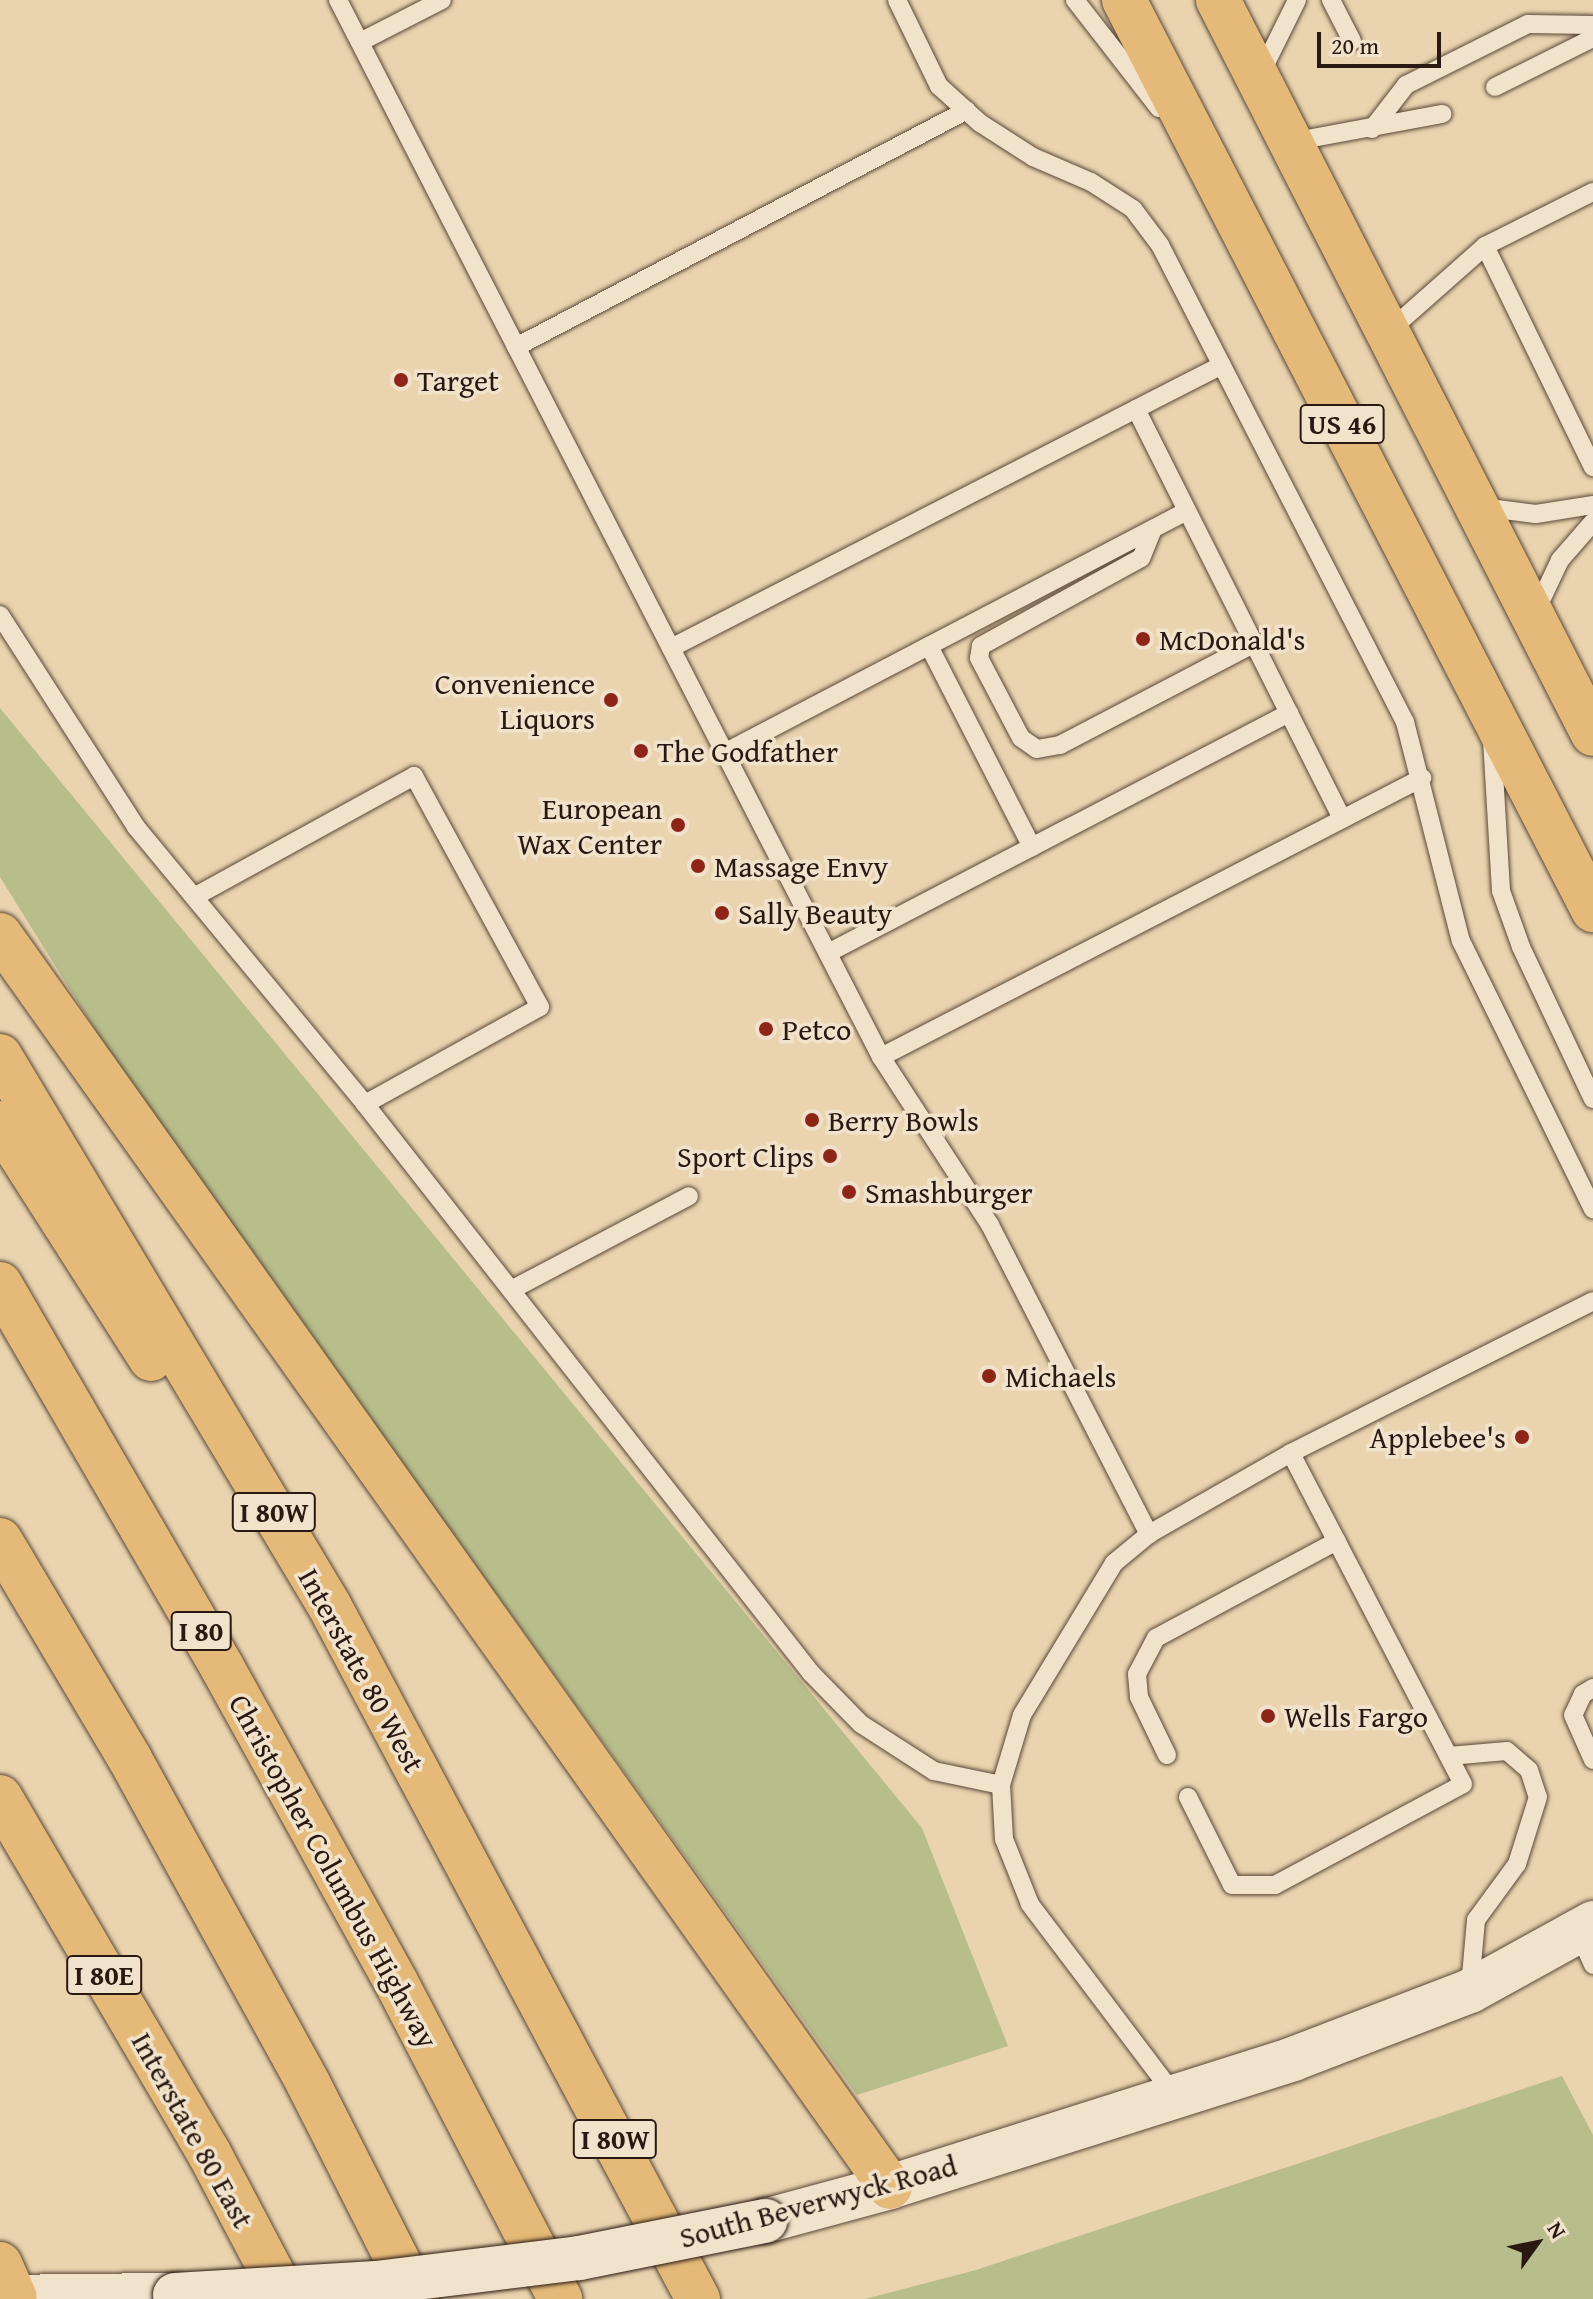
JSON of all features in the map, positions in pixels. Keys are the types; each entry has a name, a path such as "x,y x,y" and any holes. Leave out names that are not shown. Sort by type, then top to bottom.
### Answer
{"highway":[{"name":"US 46","path":"1124,0 1593,910"},
{"name":"US 46","path":"1218,0 1593,734"},
{"path":"0,935 890,2187"},
{"name":"Interstate 80 West","path":"0,1056 329,1605 698,2299"},
{"path":"0,1123 128,1322 530,1979"},
{"name":"Christopher Columbus Highway","path":"0,1284 351,1900 560,2299"},
{"path":"0,1540 160,1813 417,2299"},
{"name":"Interstate 80 East","path":"0,1797 209,2153 286,2299"}],"main road":[{"name":"South Beverwyck Road","path":"5,2286 175,2295 376,2283 547,2262 765,2221 890,2187 1293,2059 1470,1991 1588,1939"}],"lane":[{"path":"338,0 881,1057 990,1225 1149,1534"},
{"path":"360,42 442,0"},
{"path":"897,0 939,86 1033,157 1091,182 1133,209 1160,245 1405,722 1422,778 1461,941 1593,1209"},
{"path":"1075,0 1220,187"},
{"path":"1258,80 1297,0"},
{"path":"1331,0 1352,41"},
{"path":"1372,129 1406,85 1528,24 1593,25"},
{"path":"1495,87 1593,38"},
{"path":"516,347 967,110"},
{"path":"1289,143 1442,114"},
{"path":"1387,332 1485,246 1593,192"},
{"path":"1485,246 1593,467"},
{"path":"671,648 1222,365"},
{"path":"1136,409 1342,819"},
{"path":"1477,507 1536,514 1593,505"},
{"path":"724,753 1187,511"},
{"path":"1533,615 1560,560 1593,522"},
{"path":"1153,529 1141,558 989,637 981,646 979,658 1021,738 1037,749 1060,745 1253,644"},
{"path":"0,615 136,827 365,1104 831,1694 861,1724 934,1771 1001,1785"},
{"path":"929,646 1032,847"},
{"path":"1489,704 1501,891 1521,947 1593,1099"},
{"path":"828,953 1289,713"},
{"path":"194,897 414,776 540,1007 365,1104"},
{"path":"881,1057 1422,778"},
{"path":"511,1290 689,1196"},
{"path":"1175,2096 1030,1904 1004,1839 1001,1785 1030,1702 1114,1563 1149,1534 1291,1453 1593,1301"},
{"path":"1188,1797 1232,1885 1275,1885 1463,1784 1291,1453"},
{"path":"1167,1755 1139,1697 1137,1674 1156,1638 1337,1541"},
{"path":"1593,1688 1583,1694 1573,1715 1593,1760"},
{"path":"1449,1756 1507,1751 1529,1770 1538,1797 1517,1864 1476,1920 1470,1991"}],"green space":[{"path":"0,708 922,1828 1008,2046 857,2095 125,1078 0,877"},
{"path":"1562,2076 1593,2135 1593,2299 865,2299 976,2270"}],"place":[{"name":"Target","path":"401,380"},
{"name":"McDonald's","path":"1143,639"},
{"name":"Convenience Liquors","path":"611,700"},
{"name":"The Godfather","path":"641,751"},
{"name":"European Wax Center","path":"678,825"},
{"name":"Massage Envy","path":"698,866"},
{"name":"Sally Beauty","path":"722,913"},
{"name":"Petco","path":"766,1029"},
{"name":"Berry Bowls","path":"812,1120"},
{"name":"Sport Clips","path":"830,1156"},
{"name":"Smashburger","path":"849,1192"},
{"name":"Michaels","path":"989,1376"},
{"name":"Applebee's","path":"1522,1437"},
{"name":"Wells Fargo","path":"1268,1716"}]}
